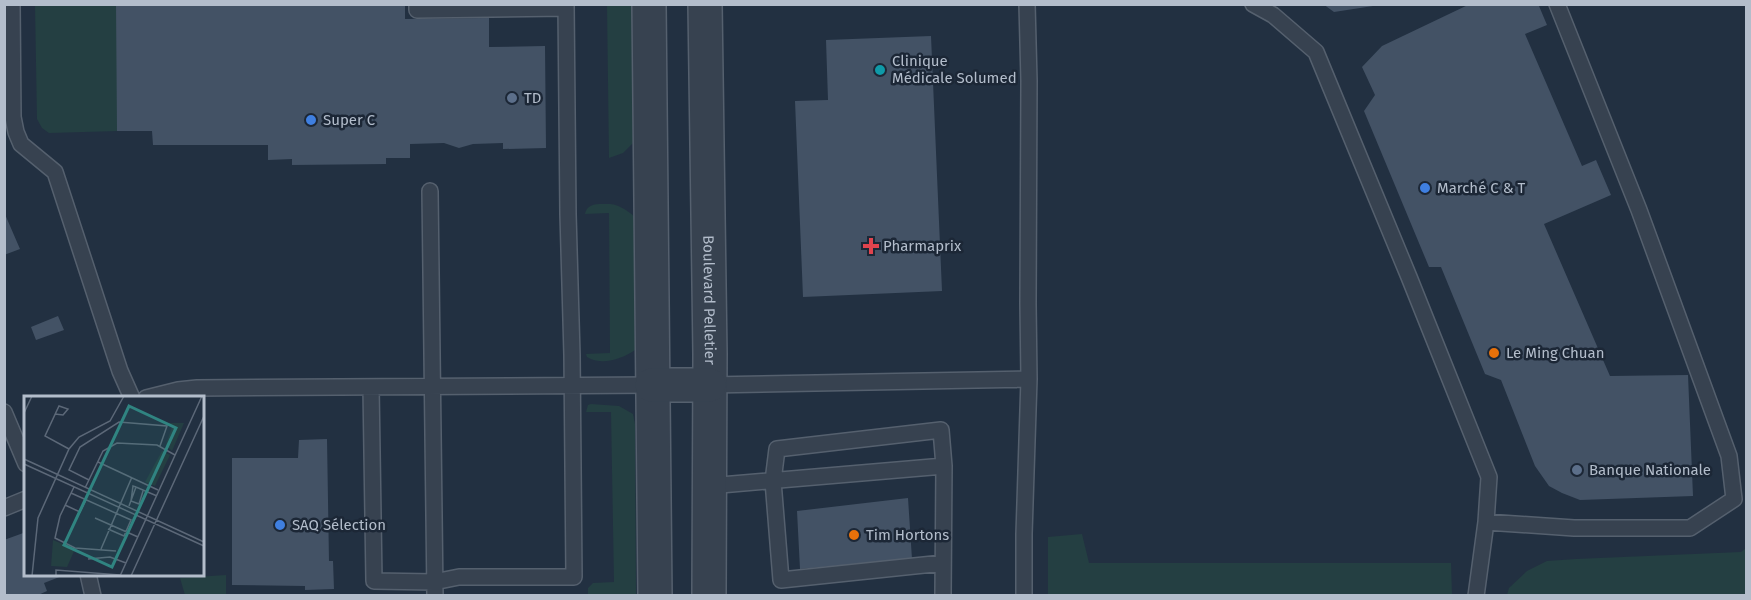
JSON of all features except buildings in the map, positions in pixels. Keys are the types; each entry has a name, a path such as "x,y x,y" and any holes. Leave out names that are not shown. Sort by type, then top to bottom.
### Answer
{"street":[{"path":"649,4 655,596"},
{"name":"Boulevard Pelletier","path":"705,4 710,596"},
{"path":"652,385 710,385"}],"lane":[{"path":"12,4 13,117 16,132 21,144 55,172 120,371 131,396"},
{"path":"371,387 374,581 434,589 459,577 574,577 566,6 417,10 417,4"},
{"path":"1024,596 1029,379 1027,4"},
{"path":"1253,4 1273,15 1316,52 1489,477 1486,522 1476,596"},
{"path":"1486,522 1574,528 1690,528 1734,499 1729,456 1639,210 1557,4"},
{"path":"430,191 434,589"},
{"path":"710,385 1029,379"},
{"path":"155,396 192,388 652,385"},
{"path":"4,412 24,459"},
{"path":"943,596 944,563 944,466 941,430 777,449 773,481 782,580 944,563"},
{"path":"709,486 944,466"},
{"path":"4,507 24,500"},
{"path":"88,576 93,596"}],"green space":[{"path":"35,5 117,5 118,131 49,133 42,128 37,119"},
{"path":"607,5 632,5 633,143 623,153 609,158"},
{"path":"610,204 634,216 635,350 618,359 599,361 587,357 586,354 610,353 609,213 585,214 588,207"},
{"path":"588,405 619,406 633,414 635,424 636,595 588,595 588,588 593,583 614,582 611,412 586,412"},
{"path":"1082,534 1089,563 1451,563 1452,595 1048,595 1048,537"},
{"path":"1746,548 1746,595 1507,595 1509,588 1527,571 1547,561 1741,552"},
{"path":"226,575 226,595 185,595 180,578"}],"place":[{"name":"Clinique Médicale Solumed","path":"880,70"},
{"name":"TD","path":"512,98"},
{"name":"Super C","path":"311,120"},
{"name":"Marché C & T","path":"1425,188"},
{"name":"Pharmaprix","path":"871,246"},
{"name":"Le Ming Chuan","path":"1494,353"},
{"name":"Banque Nationale","path":"1577,470"},
{"name":"SAQ Sélection","path":"280,525"},
{"name":"Tim Hortons","path":"854,535"}]}
